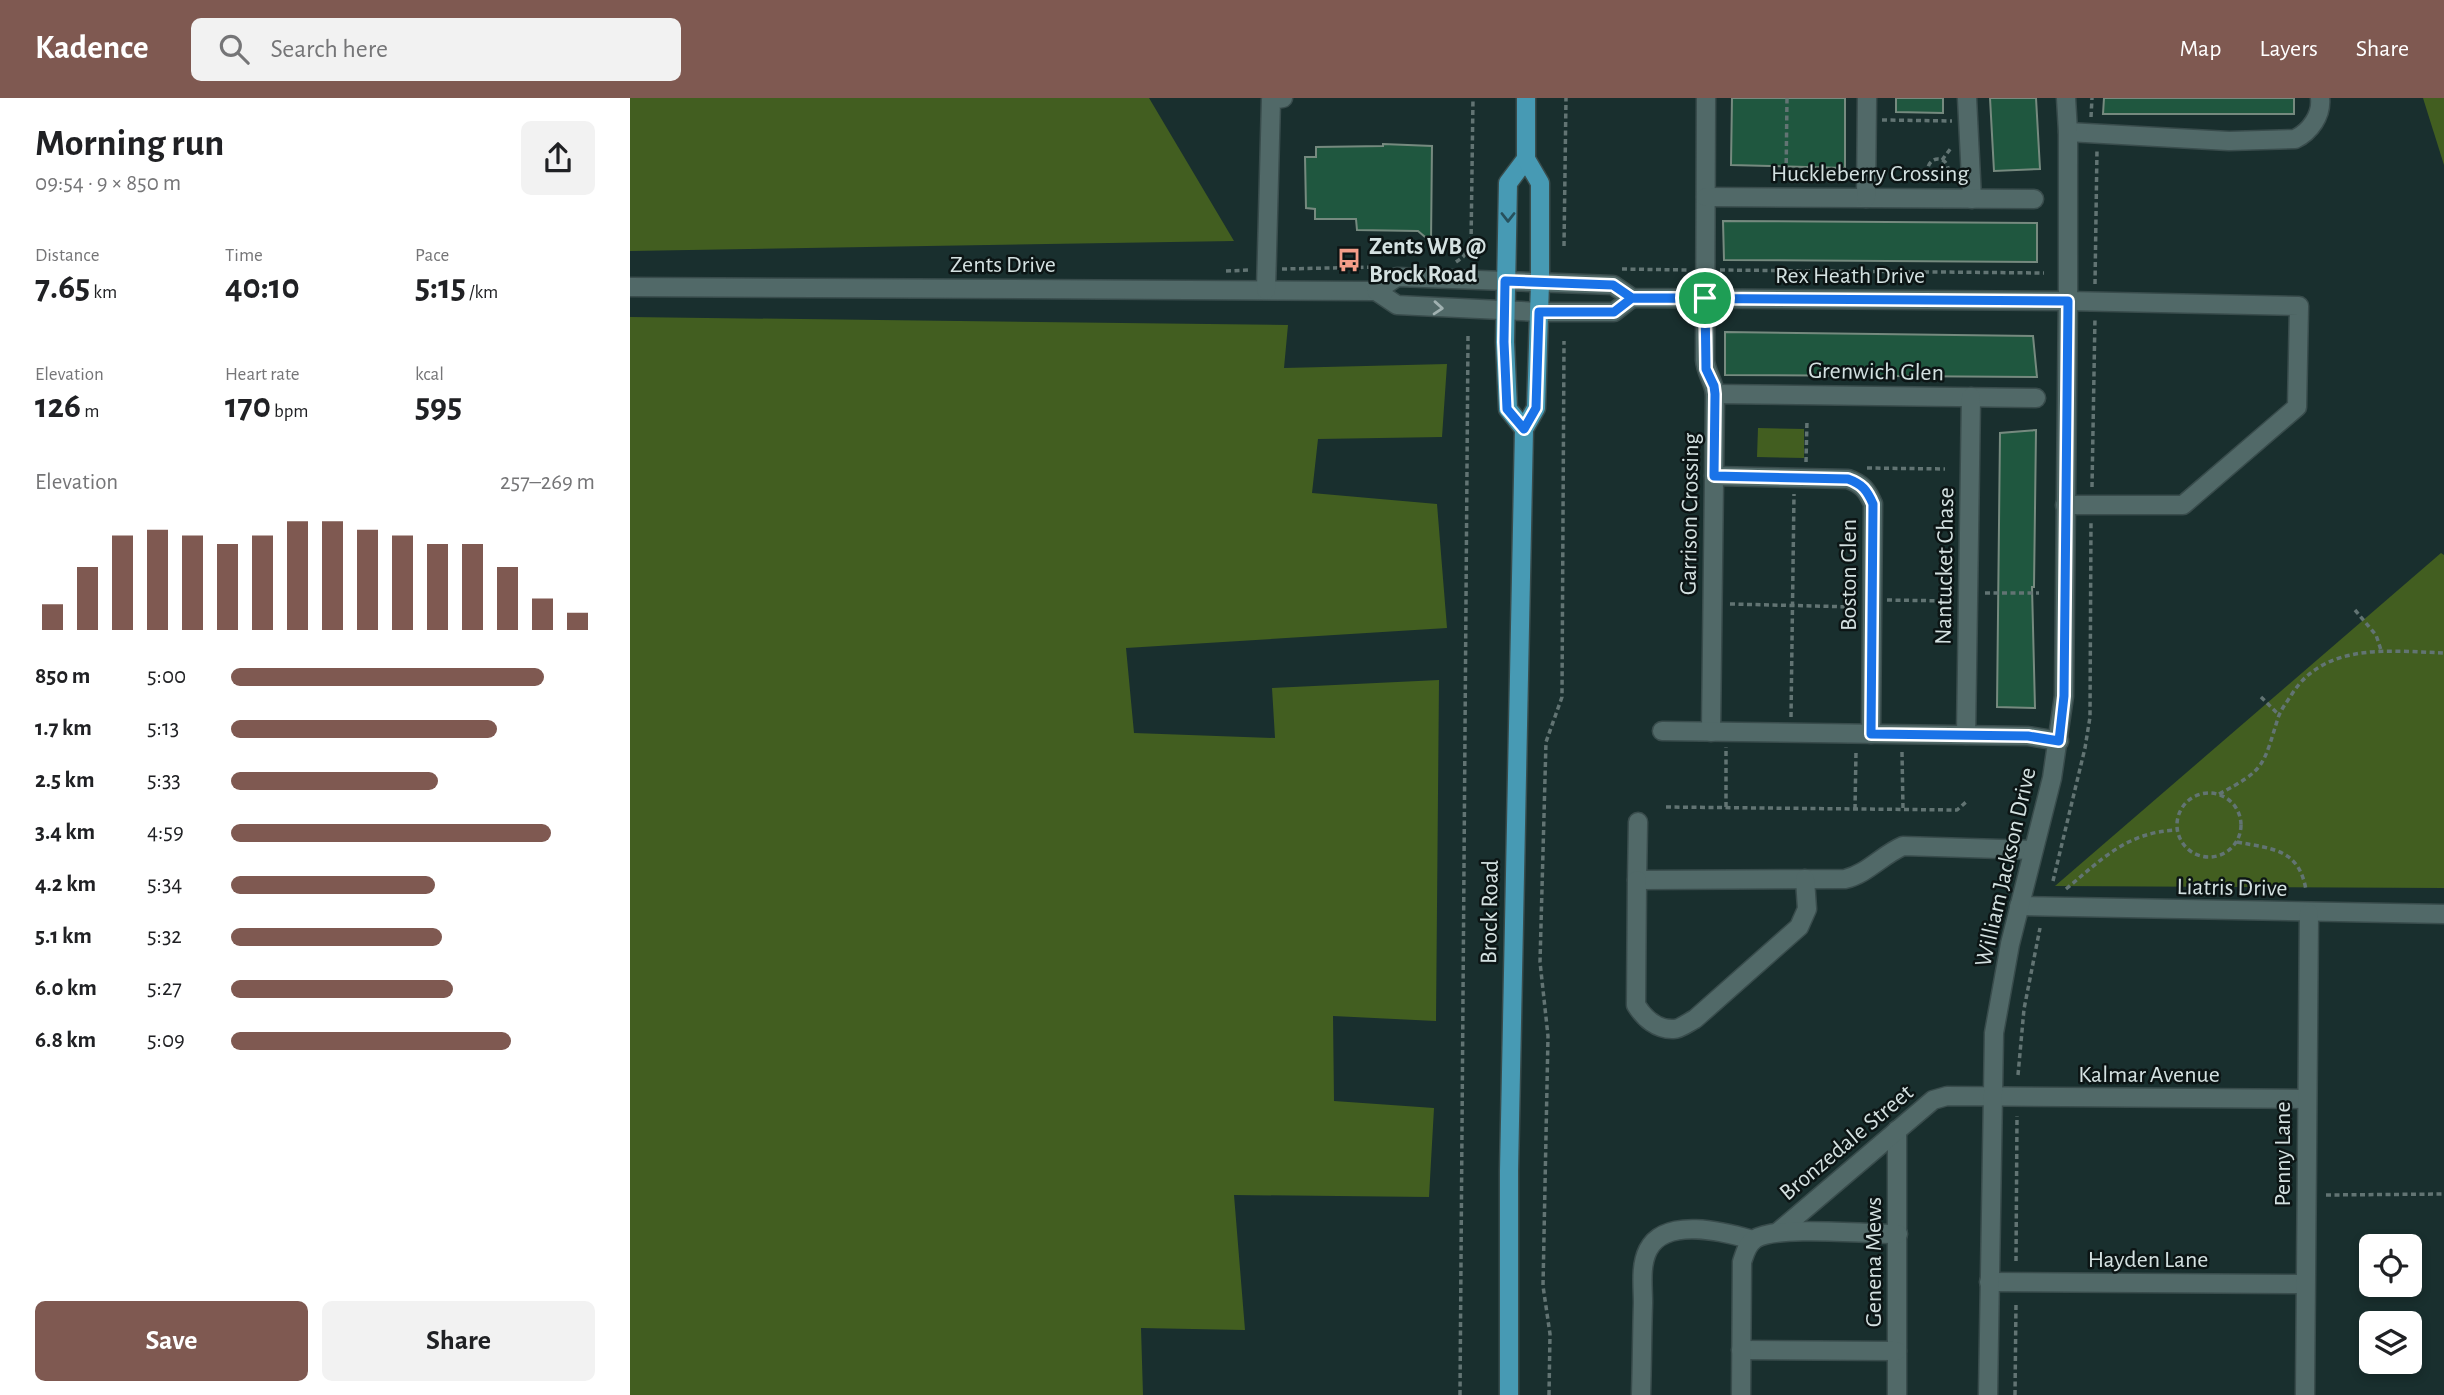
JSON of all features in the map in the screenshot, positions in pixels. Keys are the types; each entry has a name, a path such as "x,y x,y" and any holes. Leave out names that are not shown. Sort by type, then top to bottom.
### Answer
{"main road":[{"name":"Brock Road","path":"1508,1395 1509,1171 1524,429 1536,408 1540,283 1540,183 1526,159 1526,98"},
{"path":"1524,429 1507,409 1505,281 1508,183 1526,159"}],"street":[{"path":"1266,290 1271,100 1283,98"},
{"name":"Garrison Crossing","path":"1706,98 1706,369 1715,394 1711,732"},
{"path":"1866,198 1867,98"},
{"path":"1967,98 1972,199"},
{"name":"William Jackson Drive","path":"1988,1395 1994,1033 2010,944 2052,778 2064,696 2068,301 2066,98"},
{"path":"2068,132 2229,141 2295,139 2304,134 2314,122 2321,106 2320,98"},
{"name":"Huckleberry Crossing","path":"1706,197 2034,200"},
{"name":"Zents Drive","path":"630,287 1376,291 1398,278 1540,283"},
{"name":"Rex Heath Drive","path":"1540,283 1613,285 1632,298 2068,301 2300,306 2297,407 2183,505 2065,506"},
{"name":"Zents Drive","path":"1376,291 1397,305 1539,312"},
{"name":"Rex Heath Drive","path":"1539,312 1614,312 1632,298"},
{"name":"Grenwich Glen","path":"1715,394 2036,397"},
{"name":"Nantucket Chase","path":"1966,736 1971,397"},
{"name":"Boston Glen","path":"1714,476 1848,479 1860,483 1867,491 1873,504 1871,734"},
{"path":"1662,732 2028,736 2059,741"},
{"path":"1638,822 1636,1005 1643,1016 1657,1026 1675,1030 1695,1019 1799,927 1807,909 1805,879"},
{"path":"1637,880 1845,879 1859,876 1887,853 1903,846 2033,850"},
{"name":"Liatris Drive","path":"2019,906 2444,914"},
{"name":"Penny Lane","path":"2305,1395 2309,913"},
{"name":"Bronzedale Street","path":"1778,1232 1933,1100 1947,1097 1991,1098"},
{"name":"Kalmar Avenue","path":"1991,1098 2307,1099"},
{"name":"Genena Mews","path":"1897,1130 1897,1395"},
{"path":"1641,1395 1643,1271 1649,1248 1665,1235 1685,1230 1719,1231 1753,1240"},
{"path":"1741,1395 1742,1262 1745,1250 1753,1240 1778,1232 1898,1234"},
{"name":"Hayden Lane","path":"1989,1282 2305,1284"},
{"path":"1741,1350 1897,1351"}],"path":[{"path":"1452,264 1463,257 1471,245 1473,98"},
{"path":"1564,247 1566,98"},
{"path":"1786,197 1787,98"},
{"path":"1877,120 1957,121"},
{"path":"1942,160 1959,138"},
{"path":"1936,159 1942,160 1948,167 1947,173 1943,178 1933,178 1929,174 1929,165 1936,159"},
{"path":"1615,269 2044,273"},
{"path":"1460,1395 1468,336"},
{"path":"1549,1395 1550,1334 1543,1286 1548,1036 1539,962 1546,742 1562,696 1564,341"},
{"path":"1806,467 1807,420"},
{"path":"1792,733 1794,489"},
{"path":"1979,593 2039,593"},
{"path":"1881,600 1958,601"},
{"path":"1712,604 1861,607"},
{"path":"2355,610 2376,635 2381,650"},
{"path":"2219,794 2235,805 2239,814 2241,823 2237,842 2230,850 2220,855 2198,855 2181,841 2177,819 2181,809 2188,800 2197,795 2219,794 2250,778 2260,767 2274,737 2279,715 2310,672 2327,661 2349,654 2381,650 2444,653"},
{"path":"2261,697 2279,715"},
{"path":"1726,745 1726,807"},
{"path":"1902,745 1903,809"},
{"path":"1855,809 1856,746"},
{"path":"1666,807 1956,810 1966,802"},
{"path":"2066,889 2117,847 2146,834 2177,830"},
{"path":"2237,842 2290,855 2298,866 2306,890"},
{"path":"2018,1075 2024,1009 2040,928"},
{"path":"2015,1261 2017,1115"},
{"path":"2326,1195 2444,1194"},
{"path":"2015,1395 2016,1303"}],"green space":[{"path":"630,98 1149,98 1234,241 630,251"},
{"path":"2423,98 2444,98 2444,165"},
{"path":"630,317 1288,325 1284,368 1447,364 1442,437 1318,439 1312,493 1437,504 1447,628 1126,648 1134,733 1275,738 1272,688 1439,680 1436,1021 1333,1016 1334,1101 1434,1108 1429,1197 1234,1195 1245,1330 1141,1328 1143,1395 630,1395"},
{"path":"1758,428 1804,429 1804,458 1757,457"},
{"path":"2441,553 2444,555 2444,888 2055,886"}],"building":[{"path":"1732,98 1845,98 1845,168 1731,165"},
{"path":"1896,98 1943,98 1943,113 1896,112"},
{"path":"1990,98 2036,98 2040,169 1994,171"},
{"path":"2104,98 2294,98 2294,114 2103,114"},
{"path":"1383,144 1432,146 1431,242 1418,231 1357,230 1356,219 1315,219 1315,209 1306,208 1305,157 1316,157 1316,147"},
{"path":"1723,221 2037,223 2037,262 1724,260"},
{"path":"1725,332 2033,336 2037,377 1725,375"},
{"path":"2036,430 2032,587 2035,708 1997,707 2000,433"}],"place":[{"name":"Zents WB @ Brock Road","path":"1349,260"}],"route":[{"path":"1705,298 1632,298 1614,312 1539,312 1536,408 1524,429 1507,409 1505,281 1613,285 1632,298 1705,298 2068,301 2064,696 2059,741 2028,736 1871,734 1873,504 1860,483 1848,479 1714,476 1715,394 1706,369 1705,298"}]}
